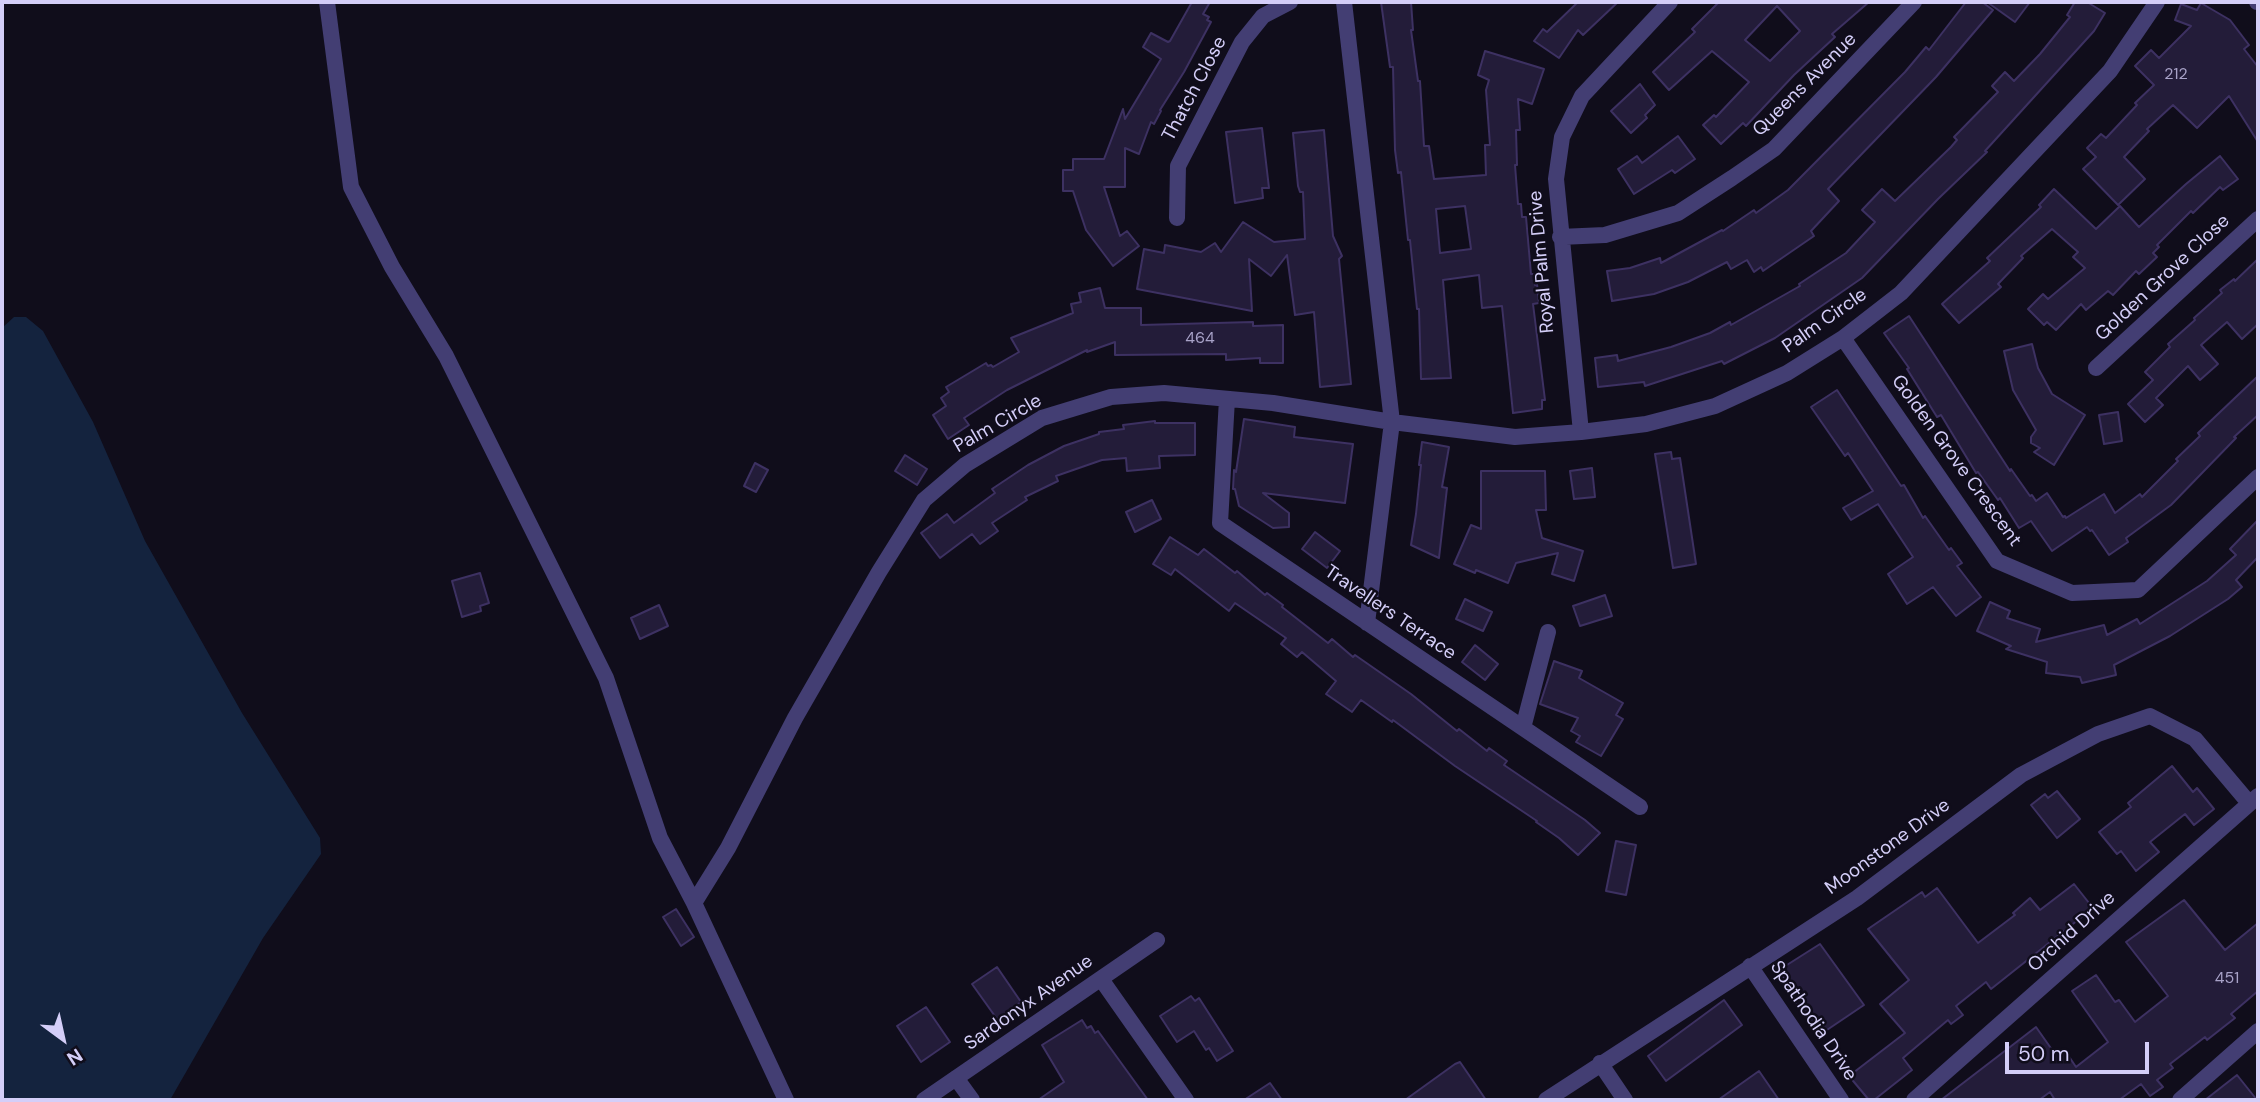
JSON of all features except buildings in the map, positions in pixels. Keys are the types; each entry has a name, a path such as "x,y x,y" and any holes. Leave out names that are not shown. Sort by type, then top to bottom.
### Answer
{"street":[{"path":"327,2 351,187 392,267 446,356 606,678 660,838 694,903 786,1100"},
{"name":"Thatch Close","path":"1178,218 1178,166 1216,92 1242,42 1263,16 1290,2"},
{"path":"1344,2 1392,422 1367,623"},
{"name":"Royal Palm Drive","path":"1581,432 1556,179 1562,137 1582,96 1670,2"},
{"name":"Queens Avenue","path":"1560,237 1605,235 1678,213 1732,178 1774,149 1914,2"},
{"name":"Palm Circle","path":"694,903 728,848 796,718 879,572 924,500 965,465 1042,418 1111,397 1164,393 1273,403 1392,422 1515,437 1646,424 1715,406 1787,373 1843,338 1901,293 2110,71 2157,2"},
{"name":"Golden Grove Close","path":"2096,368 2258,219"},
{"name":"Golden Grove Crescent","path":"1843,338 1997,561 2072,593 2138,590 2258,478"},
{"name":"Travellers Terrace","path":"1227,399 1220,523 1640,807"},
{"path":"1523,728 1548,632"},
{"name":"Moonstone Drive","path":"1546,1100 1857,898 2021,775 2098,734 2150,716 2195,739 2254,799"},
{"name":"Orchid Drive","path":"1914,1100 2254,799"},
{"name":"Sardonyx Avenue","path":"925,1100 1157,940"},
{"name":"Spathodia Drive","path":"1750,966 1841,1100"},
{"path":"1101,979 1186,1100"},
{"path":"2180,1100 2258,1031"},
{"path":"1600,1063 1625,1100"},
{"path":"956,1078 972,1100"}],"water":[{"path":"14,317 26,317 43,331 93,422 145,541 242,713 320,838 321,854 263,938 170,1100 2,1100 2,328"}]}
